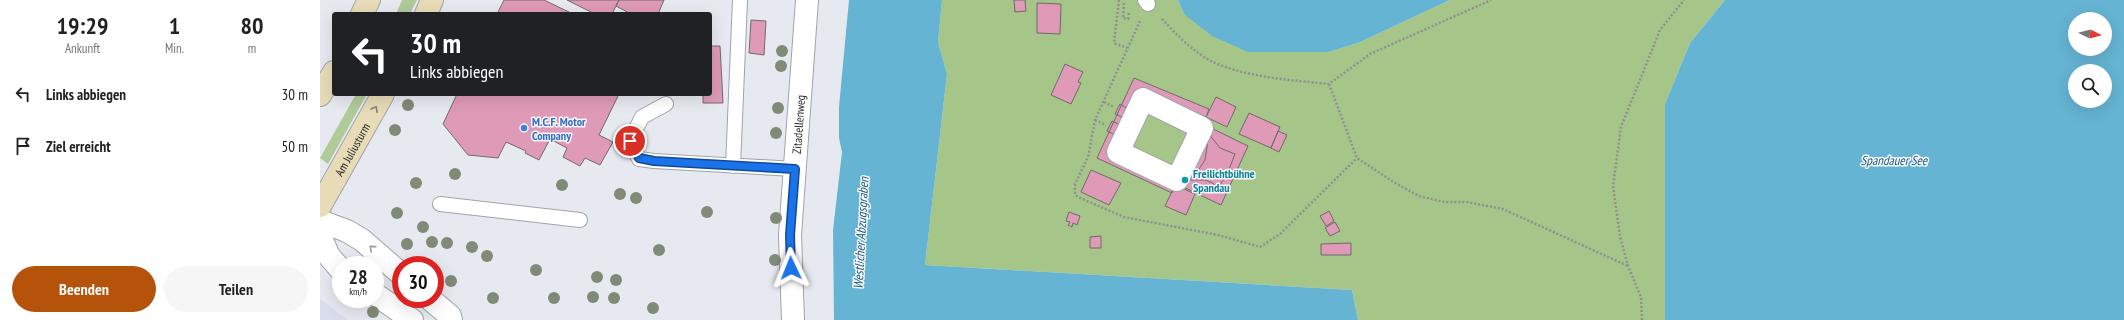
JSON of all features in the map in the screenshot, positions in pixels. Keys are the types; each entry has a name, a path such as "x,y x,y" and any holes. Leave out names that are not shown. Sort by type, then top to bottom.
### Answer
{"main road":[{"path":"363,12 369,0"},
{"path":"427,12 432,0"},
{"path":"320,95 332,75"},
{"name":"Am Juliusturm","path":"320,206 382,96"}],"street":[{"name":"Zitadellenweg","path":"793,320 790,235 807,0"},
{"path":"320,221 347,231 362,240 392,266"},
{"path":"320,236 332,260"},
{"path":"384,300 412,320"},
{"path":"441,308 450,316 451,320"}],"lane":[{"path":"733,166 740,0"},
{"path":"666,104 642,117 630,141 639,158 654,161 795,169"},
{"path":"440,204 580,220"}],"path":[{"path":"1119,0 1114,43 1127,48"},
{"path":"1357,158 1280,234 1260,247 1218,236 1124,217 1078,198 1075,194 1075,184 1088,157 1095,120 1147,2 1191,48 1215,63 1258,76 1329,84 1370,54 1491,0"},
{"path":"1642,320 1641,297 1628,266 1620,236 1613,186 1621,127 1660,30 1684,0"},
{"path":"1329,84 1357,158 1419,196 1444,202 1467,202 1504,209 1628,266"}],"shaded area":[{"path":"320,299 348,320 320,320"}],"green space":[{"path":"402,0 417,0 411,12 397,12"},
{"path":"942,0 1178,0 1184,14 1327,52 1358,43 1450,0 1725,0 1690,43 1665,104 1665,320 1358,320 1352,290 925,265 947,74 938,42"},
{"path":"355,96 366,96 328,164 320,158"}],"water":[{"name":"Westlicher Abzugsgraben","path":"849,0 942,0 938,42 947,74 925,265 1352,290 1358,320 834,320 833,230 842,152 839,138 839,107"},
{"path":"1178,0 1450,0 1358,43 1328,52 1248,52 1212,36 1184,14"},
{"name":"Spandauer See","path":"1725,0 2124,0 2124,320 1665,320 1665,104 1690,43"}],"building":[{"path":"504,0 544,0 569,12 498,12"},
{"path":"567,0 619,0 613,12 591,12"},
{"path":"619,0 664,0 659,12 627,12 616,6"},
{"path":"1014,0 1025,0 1026,11 1015,12"},
{"path":"1037,3 1061,4 1060,34 1037,33"},
{"path":"751,20 766,21 764,55 749,53"},
{"path":"712,46 720,46 723,103 703,103 703,96 712,96"},
{"path":"1065,64 1083,72 1078,82 1081,83 1071,104 1051,95"},
{"path":"1134,78 1209,109 1202,128 1143,99 1118,152 1175,185 1172,193 1097,158"},
{"name":"M.C.F. Motor Company","path":"456,96 618,96 599,135 613,142 600,165 585,158 580,166 563,157 567,148 550,139 539,160 525,153 526,151 506,142 498,158 468,155 443,124"},
{"path":"1216,97 1236,107 1227,127 1206,117"},
{"path":"1120,104 1128,109 1124,118 1115,114"},
{"path":"1249,113 1280,127 1271,148 1239,134"},
{"path":"1112,121 1122,126 1117,136 1107,131"},
{"path":"1205,125 1248,146 1221,205 1177,184"},
{"path":"1278,131 1287,135 1279,152 1271,148"},
{"path":"1209,134 1220,148 1235,154 1228,172 1217,190 1213,183 1205,180 1186,180 1197,172 1205,160"},
{"path":"1091,170 1121,183 1109,205 1081,192"},
{"path":"1175,185 1195,194 1186,215 1165,206"},
{"path":"1329,211 1334,221 1326,226 1320,216"},
{"path":"1069,212 1080,216 1077,225 1073,223 1072,227 1068,225 1070,222 1066,221"},
{"path":"1335,222 1340,231 1330,236 1325,228"},
{"path":"1101,236 1101,248 1090,248 1090,237"},
{"path":"1351,243 1351,255 1321,255 1321,244"}],"place":[{"name":"M.C.F. Motor Company","path":"524,128"},
{"name":"Freilichtbühne Spandau","path":"1185,180"}],"route":[{"path":"630,141 639,158 654,161 720,166 795,169 790,235 791,268"}]}
